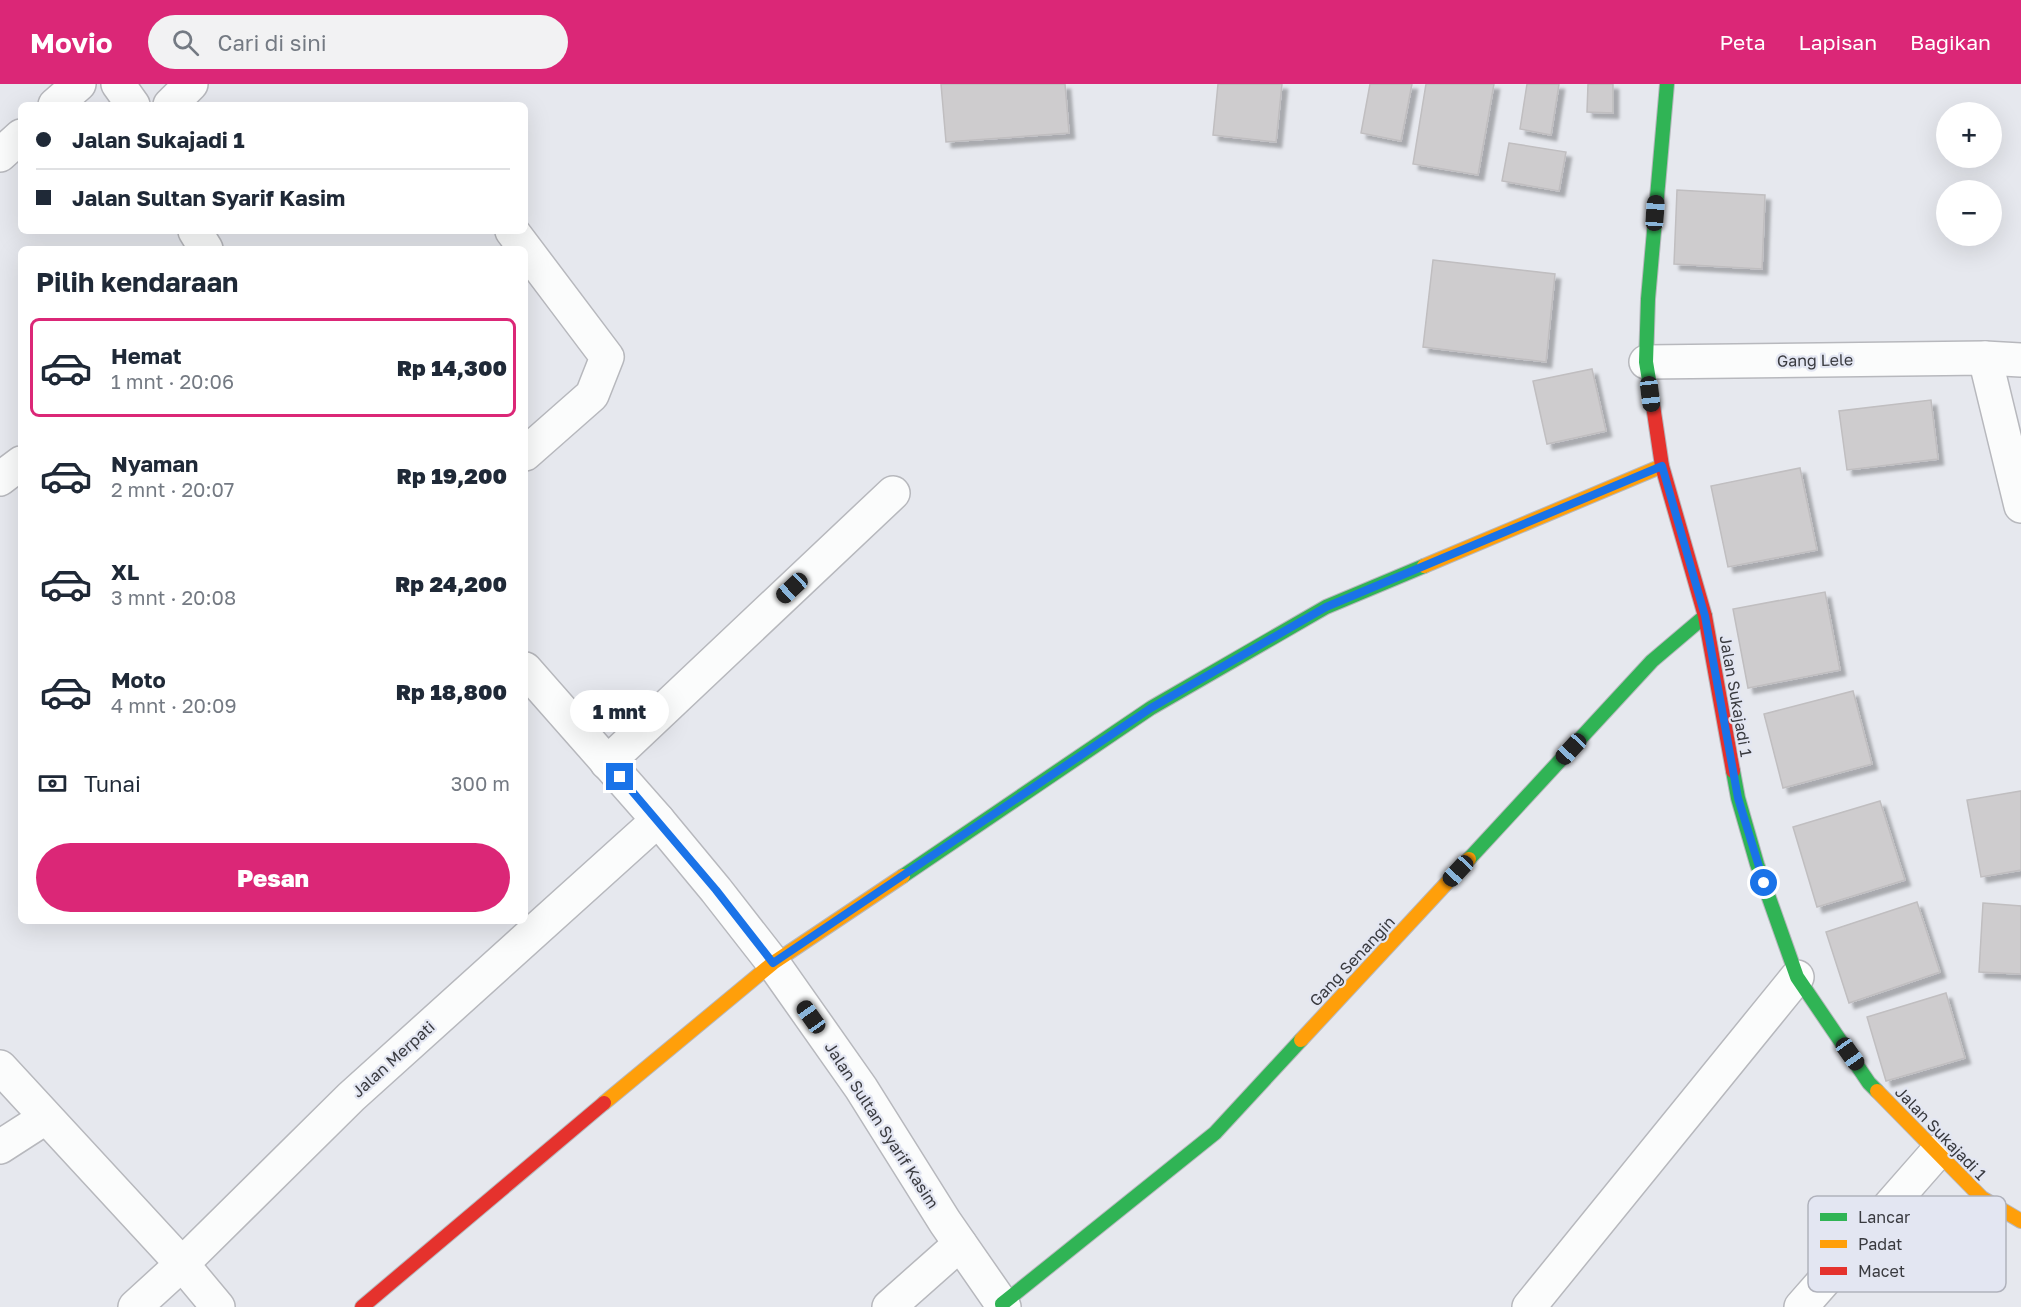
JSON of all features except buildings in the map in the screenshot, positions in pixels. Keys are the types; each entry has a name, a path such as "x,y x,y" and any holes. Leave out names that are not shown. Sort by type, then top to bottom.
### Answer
{"street":[{"path":"59,102 79,84"},
{"path":"118,84 131,102"},
{"path":"173,102 191,84"},
{"name":"Jalan Sukajadi 1","path":"1668,84 1660,148 1649,287 1646,362 1662,466 1705,616 1738,798 1757,864 1797,977 1869,1083 1980,1196"},
{"path":"0,155 18,139"},
{"path":"528,251 607,357 592,395 528,451"},
{"path":"1985,358 2021,506"},
{"name":"Gang Lele","path":"1646,362 1985,358 2021,360"},
{"path":"0,479 18,465"},
{"path":"362,1307 686,1033 773,963 1151,708 1326,607 1662,466"},
{"path":"607,763 893,493"},
{"name":"Gang Senangin","path":"1003,1306 1215,1133 1652,661 1705,616"},
{"name":"Jalan Sultan Syarif Kasim","path":"528,672 658,820 773,963 861,1088 960,1244 1003,1306"},
{"name":"Jalan Merpati","path":"135,1307 182,1264 351,1097 658,820"},
{"path":"1529,1307 1797,977"},
{"path":"0,1067 219,1307"},
{"path":"0,1147 45,1118"},
{"path":"1898,1196 1937,1152"},
{"name":"Jalan Sukajadi 1","path":"2006,1212 2021,1221"},
{"path":"889,1307 960,1244"},
{"path":"1801,1307 1814,1292"}],"traffic: fast":[{"path":"1651,392 1646,362 1648,299 1667,84"},
{"path":"903,876 1151,708 1326,607 1424,566"},
{"path":"1469,859 1652,661 1705,616"},
{"path":"1733,771 1738,798 1757,864 1797,977 1869,1083 1877,1091"},
{"path":"1002,1304 1215,1133 1301,1040"}],"traffic: slow":[{"path":"1424,566 1662,466"},
{"path":"1301,1040 1469,859"},
{"path":"604,1103 773,963 903,876"},
{"path":"1877,1091 1980,1196"},
{"path":"2006,1212 2021,1221"}],"traffic: jam":[{"path":"1651,392 1662,466 1705,616 1733,771"},
{"path":"362,1307 604,1103"}],"route":[{"path":"620,777 716,890 773,963 1151,708 1326,607 1662,466 1705,616 1738,798 1764,883"}]}
